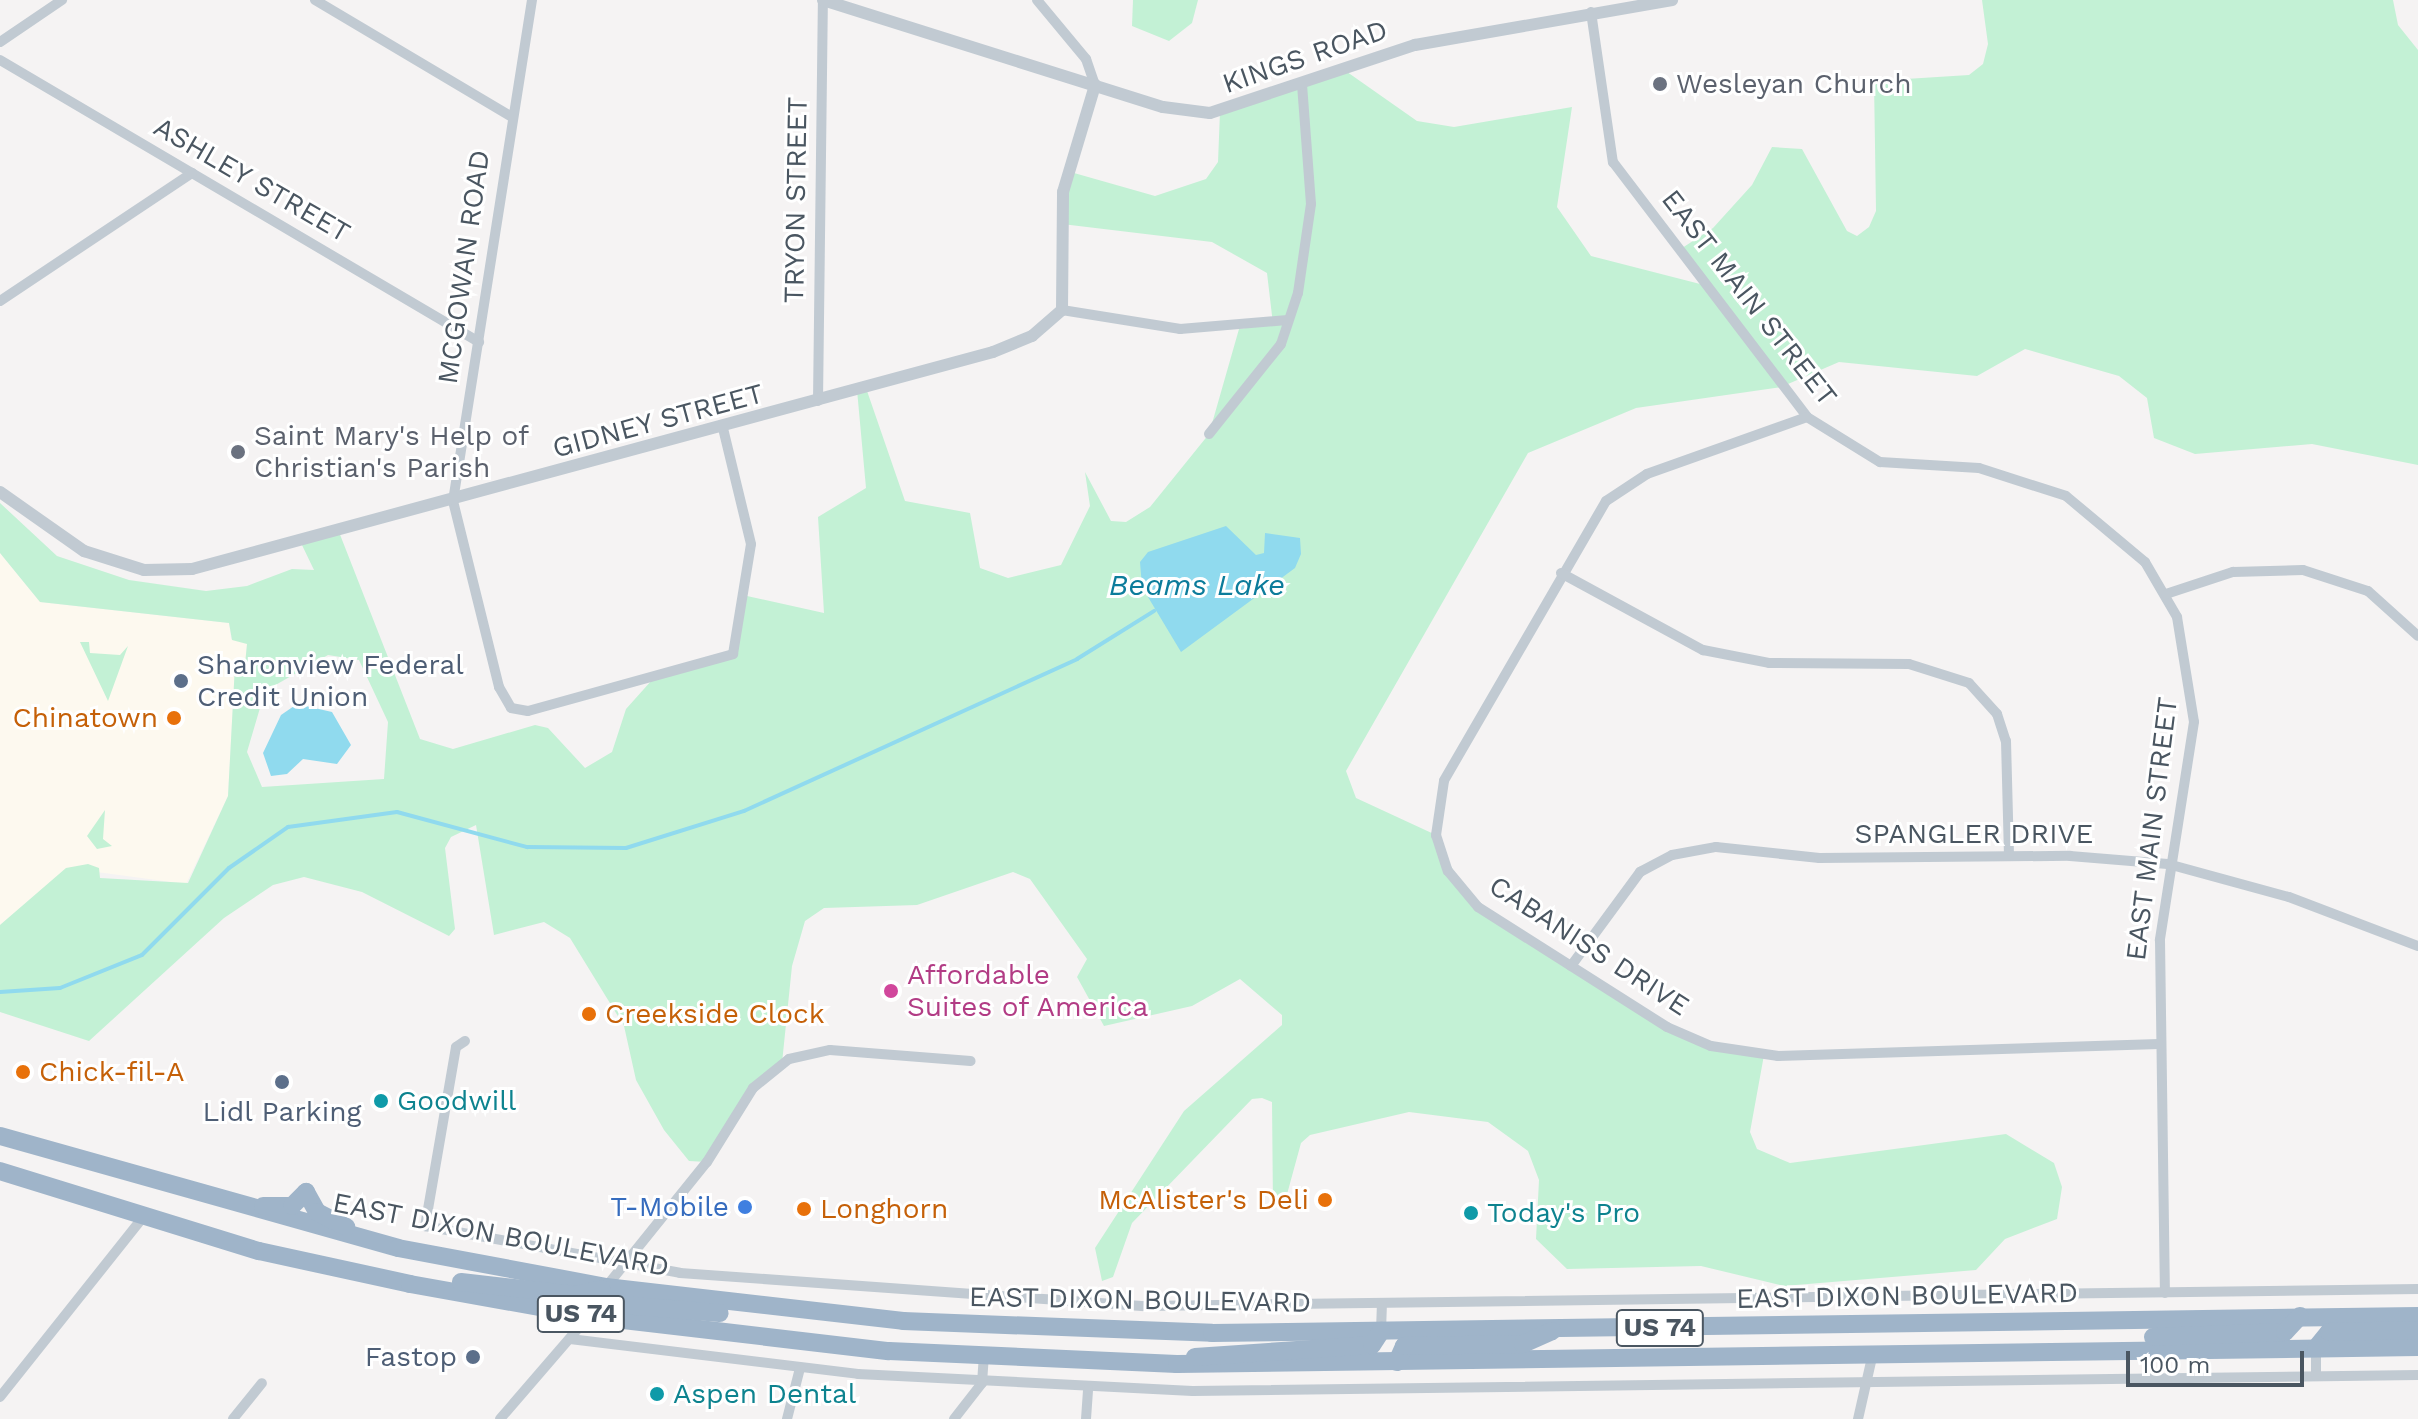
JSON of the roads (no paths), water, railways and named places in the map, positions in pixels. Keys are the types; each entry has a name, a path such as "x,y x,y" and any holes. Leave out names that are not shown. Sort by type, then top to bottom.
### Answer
{"highway":[{"name":"EAST DIXON BOULEVARD","path":"0,1136 178,1190 398,1248 606,1287 746,1306 1076,1332 1558,1329 2418,1316"},
{"name":"EAST DIXON BOULEVARD","path":"0,1171 259,1251 410,1284 589,1316 984,1357 1177,1364 2120,1348 2418,1347"},
{"path":"178,1190 279,1208 306,1192 327,1220 398,1248"},
{"path":"410,1284 586,1295 606,1287"},
{"path":"589,1316 610,1304 719,1313 746,1306"},
{"path":"2120,1348 2178,1334 2285,1332 2300,1316"},
{"path":"1397,1362 1404,1346 1523,1344 1558,1329"},
{"path":"2316,1348 2329,1332 2418,1330"},
{"path":"1177,1364 1223,1350 1372,1345 1381,1331"}],"street":[{"path":"0,42 62,0"},
{"path":"315,0 510,116"},
{"name":"MCGOWAN ROAD","path":"532,0 510,116 479,342 453,501 499,687 509,706 528,711 733,654 751,544 723,428"},
{"name":"KINGS ROAD","path":"823,0 1095,85 1210,113 1415,45 1672,0"},
{"name":"TRYON STREET","path":"818,401 823,0"},
{"path":"1037,0 1086,59 1095,85 1063,192 1062,310 1180,329 1288,320"},
{"name":"EAST MAIN STREET","path":"1591,12 1613,162 1807,417 1880,462 1979,468 2066,496 2125,543 2166,594 2184,638 2194,722 2168,864 2159,1044 2165,1293"},
{"name":"ASHLEY STREET","path":"0,60 479,342"},
{"path":"1209,434 1274,353 1288,320 1311,204 1302,83"},
{"path":"0,301 192,173"},
{"name":"GIDNEY STREET","path":"0,492 84,551 161,571 239,559 993,352 1039,332 1062,310"},
{"name":"CABANISS DRIVE","path":"1807,417 1631,482 1606,501 1561,573 1444,781 1436,817 1441,854 1463,892 1571,966 1686,1037 1753,1054 2159,1044"},
{"path":"2166,594 2233,572 2303,570 2368,591 2418,636"},
{"path":"1561,573 1703,650 1769,663 1909,664 1969,683 1997,714 2006,741 2009,856"},
{"name":"SPANGLER DRIVE","path":"1571,966 1621,891 1653,864 1689,850 1819,858 2009,856 2168,864 2289,897 2418,946"},
{"name":"EAST DIXON BOULEVARD","path":"465,1041 456,1047 425,1226 626,1265 1045,1303 1382,1305 2418,1289"},
{"path":"606,1287 707,1162 753,1088 789,1059 830,1050 971,1061"},
{"path":"0,1397 145,1215"},
{"path":"2300,1291 2300,1316"},
{"path":"1381,1331 1382,1305"},
{"path":"500,1419 589,1316"},
{"path":"570,1339 800,1368 1088,1389 2418,1375"},
{"path":"2316,1348 2316,1376"},
{"path":"1858,1419 1870,1382 1873,1353"},
{"path":"954,1419 982,1383 984,1357"},
{"path":"1397,1362 1397,1388"},
{"path":"787,1419 800,1368"},
{"path":"233,1419 262,1383"},
{"path":"1086,1419 1088,1389"}],"water":[{"name":"Beams Lake","path":"1226,526 1256,555 1264,553 1265,533 1300,538 1301,554 1295,568 1181,652 1142,587 1140,562 1148,552"},
{"path":"297,704 332,712 351,745 337,764 303,759 287,774 271,776 263,753 281,715"}],"waterway":[{"path":"0,992 60,988 142,955 229,868 288,827 397,812 527,847 626,848 744,811 1077,659 1154,611"}],"place":[{"name":"Wesleyan Church","path":"1660,84"},
{"name":"Saint Mary's Help of Christian's Parish","path":"238,452"},
{"name":"Sharonview Federal Credit Union","path":"181,681"},
{"name":"Chinatown","path":"174,718"},
{"name":"Affordable Suites of America","path":"891,991"},
{"name":"Creekside Clock","path":"589,1014"},
{"name":"Chick-fil-A","path":"23,1072"},
{"name":"Lidl Parking","path":"282,1082"},
{"name":"Goodwill","path":"381,1101"},
{"name":"McAlister's Deli","path":"1325,1200"},
{"name":"T-Mobile","path":"745,1207"},
{"name":"Longhorn","path":"804,1209"},
{"name":"Today's Pro","path":"1471,1213"},
{"name":"Fastop","path":"473,1357"},
{"name":"Aspen Dental","path":"657,1394"}]}
